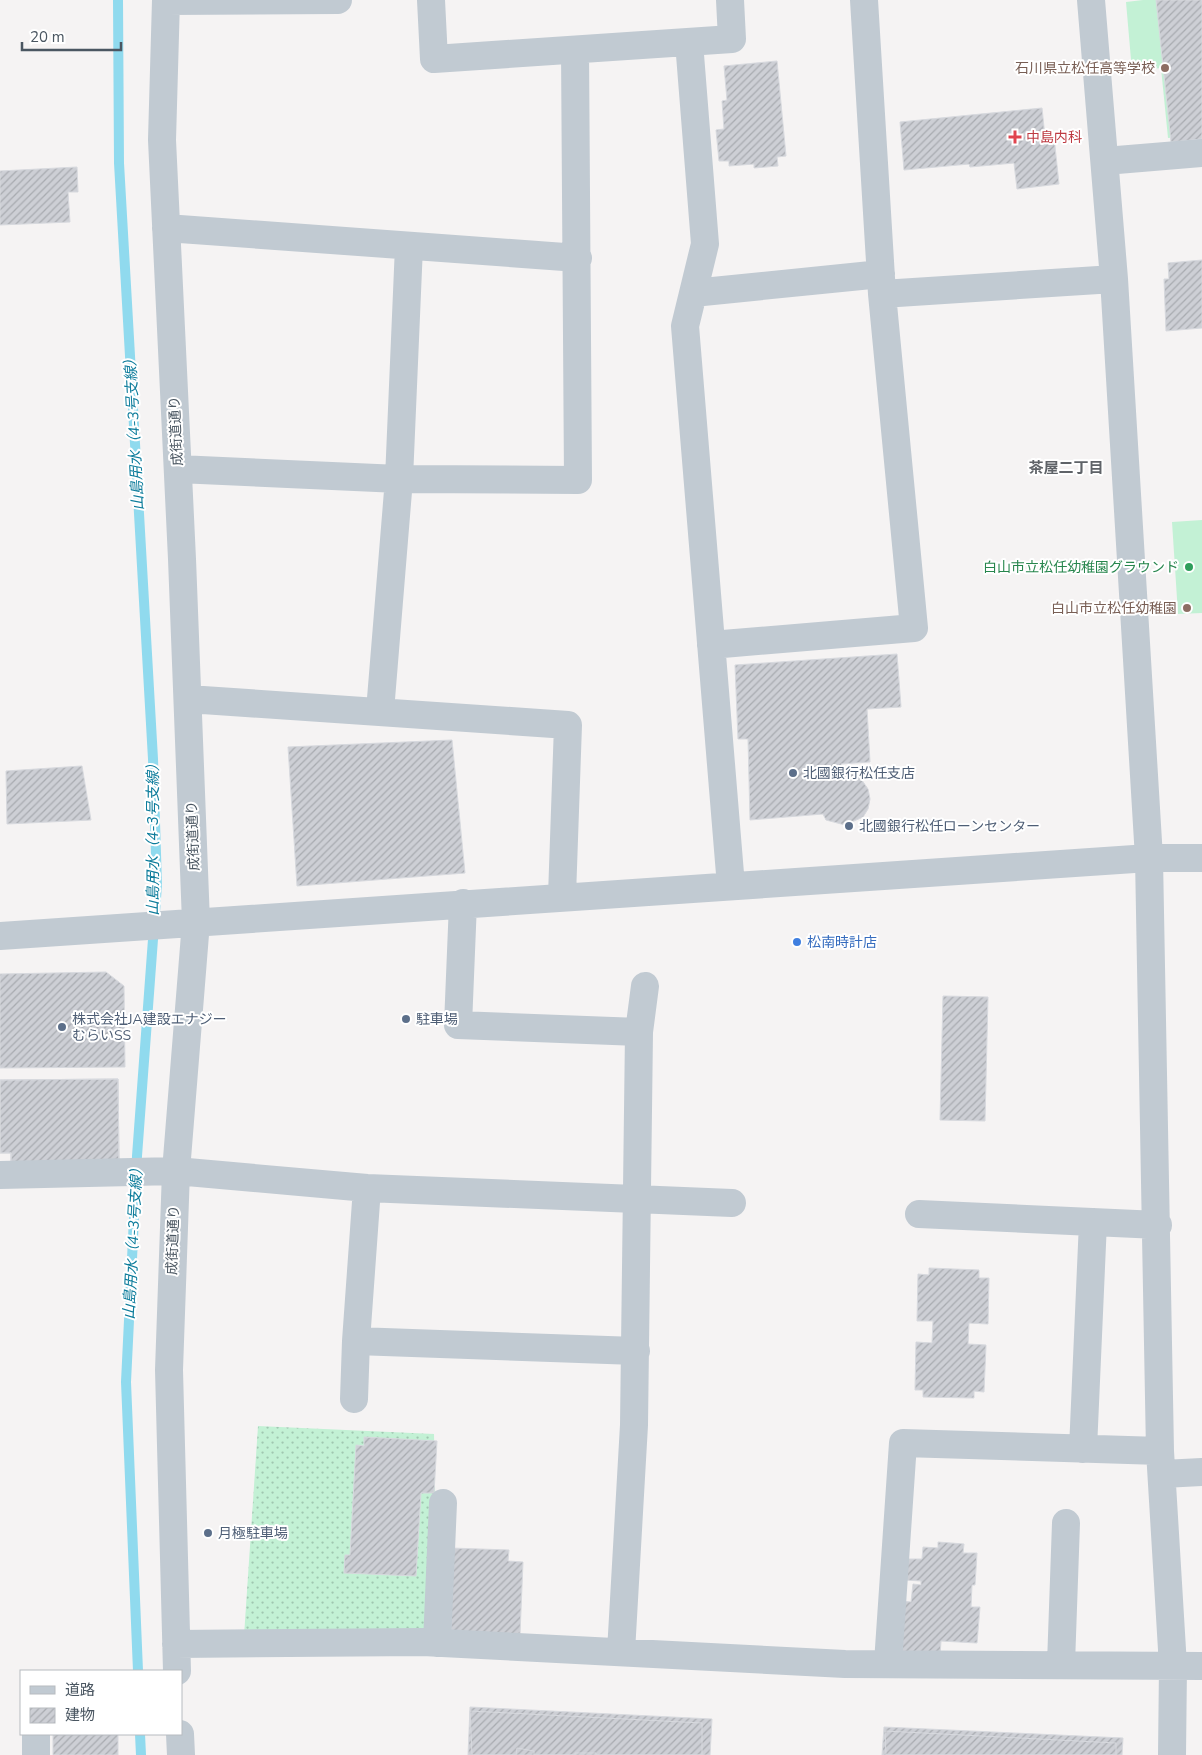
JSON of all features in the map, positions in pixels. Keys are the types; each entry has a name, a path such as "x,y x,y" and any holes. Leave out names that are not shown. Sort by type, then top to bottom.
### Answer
{"street":[{"path":"166,0 338,0"},
{"name":"成街道通り","path":"166,0 162,140 178,469 196,922 176,1171 169,1370 177,1670"},
{"path":"431,0 434,59 732,39 730,0"},
{"path":"711,645 914,628 881,284 864,0"},
{"path":"1091,0 1114,279 1150,858 1162,1463 1173,1666 1172,1755"},
{"path":"689,42 705,244 685,326 730,886"},
{"path":"178,469 399,479 578,480 578,258 575,50"},
{"path":"1105,161 1202,153"},
{"path":"166,228 578,258"},
{"path":"380,711 399,479 409,246"},
{"path":"693,293 881,284 1114,279"},
{"path":"188,699 568,725 562,896"},
{"path":"0,936 562,896 1150,858 1202,858"},
{"path":"463,903 458,1025 639,1032"},
{"path":"620,1652 634,1426 639,1032 645,986"},
{"path":"0,1175 176,1171 367,1188 732,1203"},
{"path":"354,1399 356,1341 367,1188"},
{"path":"919,1214 1158,1225"},
{"path":"1084,1449 1093,1222"},
{"path":"356,1341 636,1351"},
{"path":"888,1663 903,1444 1084,1449 1202,1472"},
{"path":"437,1643 443,1504"},
{"path":"1062,1664 1066,1522"},
{"path":"176,1644 295,1641 437,1643 845,1664 1202,1666"},
{"path":"36,1735 36,1755"},
{"path":"180,1735 181,1755"}],"green space":[{"name":"石川県立松任高等学校","path":"1143,0 1202,0 1202,135 1168,138 1161,68 1132,71 1126,2"},
{"name":"白山市立松任幼稚園グラウンド","path":"1202,520 1202,613 1178,614 1172,522"},
{"path":"258,1426 434,1434 438,1636 244,1636"}],"building":[{"path":"1156,0 1202,0 1202,139 1171,142"},
{"path":"777,61 786,156 777,157 778,166 754,168 754,164 729,166 729,161 719,161 716,130 724,129 722,101 727,100 724,66"},
{"path":"1042,108 1045,137 1054,137 1059,184 1017,189 1014,163 970,167 969,164 904,170 900,122"},
{"path":"77,167 78,192 68,192 70,222 0,225 0,171"},
{"path":"1202,260 1202,328 1166,331 1164,279 1169,279 1168,263"},
{"path":"897,654 901,707 867,709 870,762 841,764 843,771 859,776 868,789 870,799 868,809 863,817 845,825 826,820 823,814 750,820 748,739 738,739 735,665"},
{"path":"452,740 465,873 297,886 288,747"},
{"path":"82,766 91,820 7,824 6,771"},
{"name":"株式会社JA建設エナジー むらいSS","path":"106,972 124,986 125,1067 0,1068 0,974"},
{"path":"943,996 988,997 985,1121 940,1120"},
{"path":"118,1079 119,1161 11,1162 11,1153 0,1153 0,1080"},
{"path":"118,1079 119,1161 11,1162 11,1153 0,1153 0,1080"},
{"path":"929,1268 979,1270 979,1278 989,1278 988,1324 969,1323 968,1344 986,1345 984,1392 974,1391 974,1398 923,1397 923,1390 915,1390 916,1342 932,1343 933,1321 917,1321 918,1274 929,1275"},
{"path":"364,1437 437,1441 434,1493 421,1493 416,1576 344,1573 345,1555 350,1555 356,1445 364,1446"},
{"path":"938,1542 964,1544 963,1553 977,1553 975,1585 972,1585 971,1607 980,1607 977,1643 941,1641 940,1656 898,1653 901,1601 911,1602 913,1584 921,1585 921,1581 905,1580 907,1559 922,1559 923,1547 938,1548"},
{"path":"450,1548 509,1550 508,1561 523,1562 520,1634 451,1631"},
{"path":"470,1707 712,1719 710,1755 468,1755"},
{"path":"470,1711 702,1723 702,1755 596,1755 596,1753 575,1753 575,1755 534,1755 534,1751 517,1748 516,1755 472,1755"},
{"path":"884,1727 1123,1738 1122,1755 882,1755"},
{"path":"885,1731 1116,1743 1116,1755 886,1755"},
{"path":"53,1735 118,1735 118,1755 53,1755"}],"waterway":[{"name":"山島用水（4-3号支線）","path":"118,0 119,163 153,759 157,885 137,1156 126,1382 138,1670"},
{"name":"山島用水（4-3号支線）","path":"140,1735 141,1755"}],"place":[{"name":"石川県立松任高等学校","path":"1165,68"},
{"name":"中島内科","path":"1015,137"},
{"name":"白山市立松任幼稚園グラウンド","path":"1189,567"},
{"name":"白山市立松任幼稚園","path":"1187,608"},
{"name":"北國銀行松任支店","path":"793,773"},
{"name":"北國銀行松任ローンセンター","path":"849,826"},
{"name":"松南時計店","path":"797,942"},
{"name":"駐車場","path":"406,1019"},
{"name":"株式会社JA建設エナジー むらいSS","path":"62,1027"},
{"name":"月極駐車場","path":"208,1533"}],"district":[{"name":"茶屋二丁目","path":"1066,468"}]}
